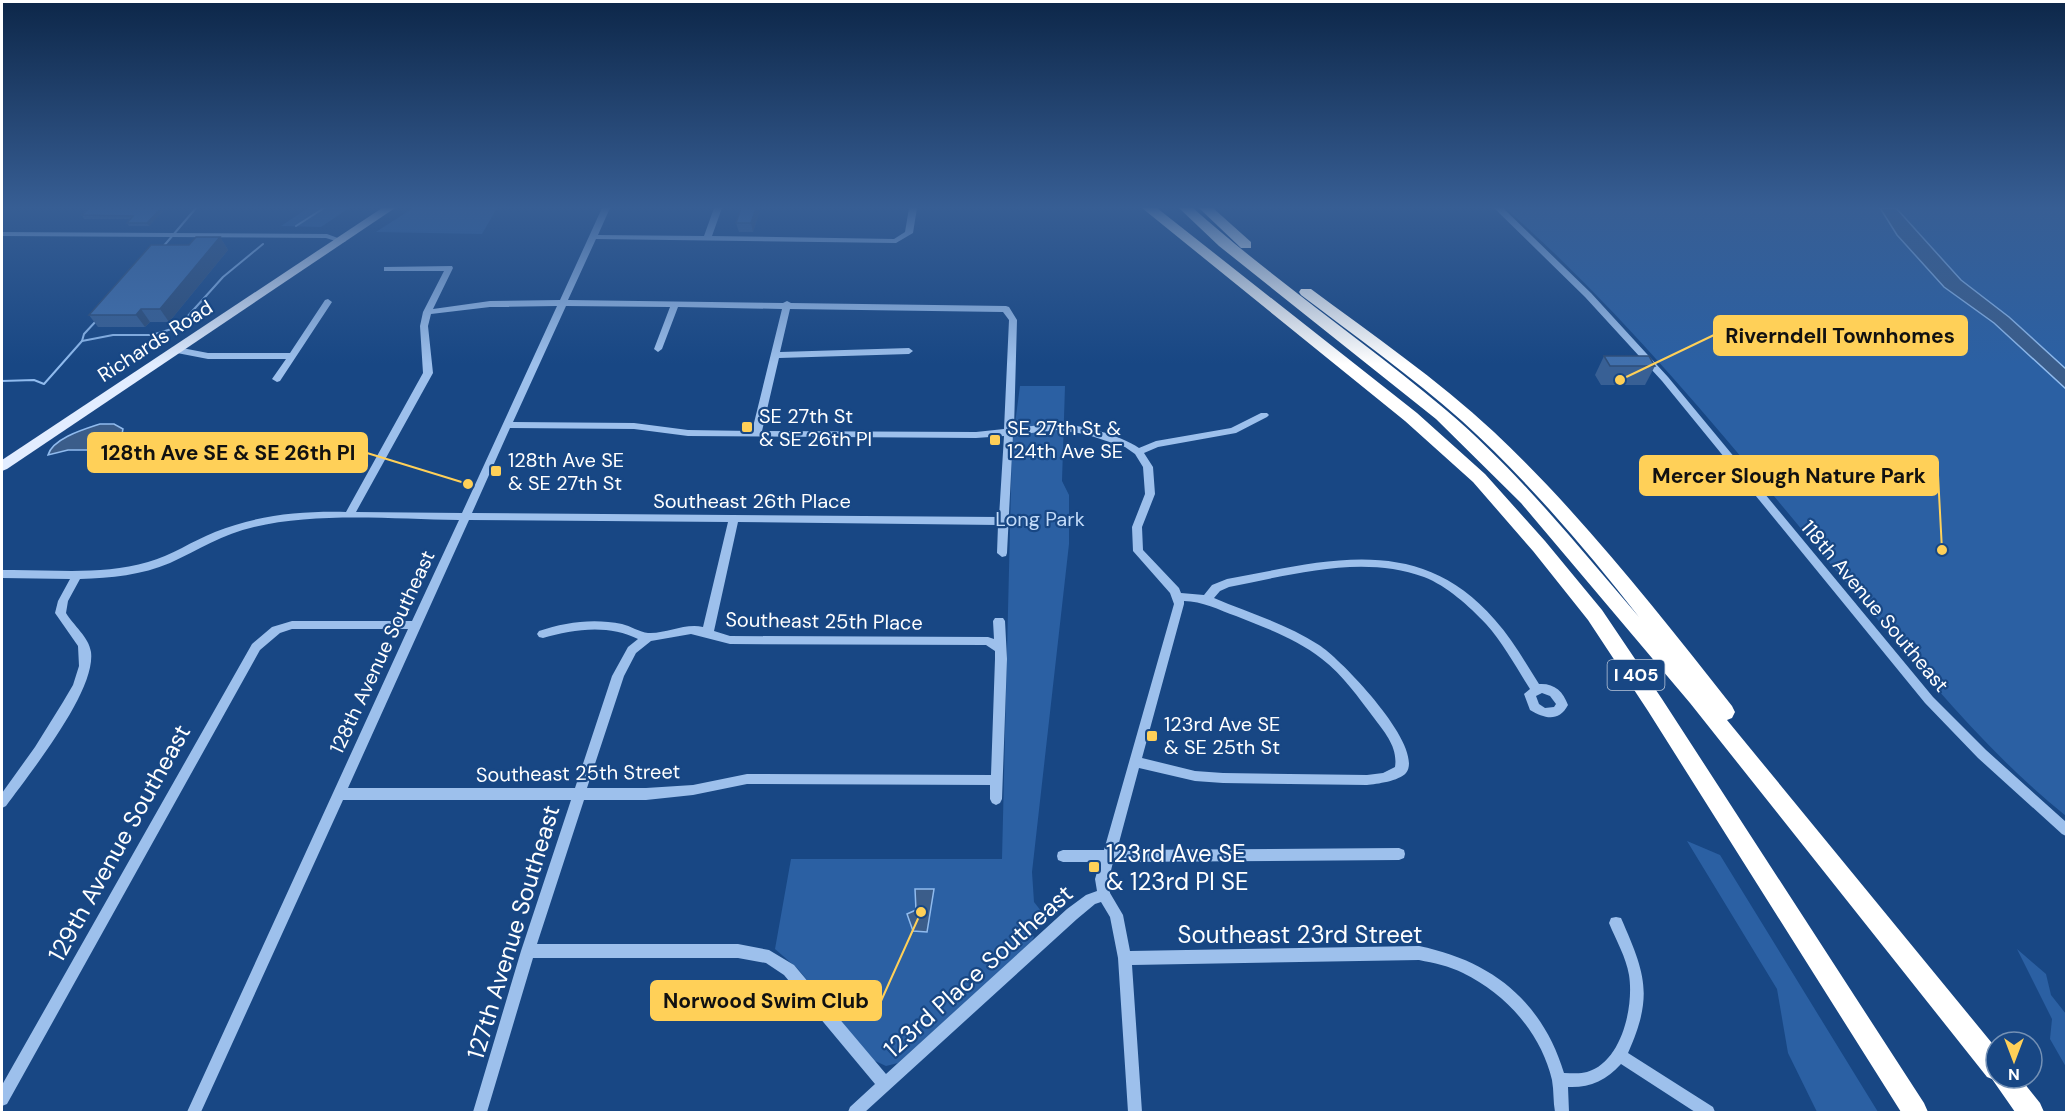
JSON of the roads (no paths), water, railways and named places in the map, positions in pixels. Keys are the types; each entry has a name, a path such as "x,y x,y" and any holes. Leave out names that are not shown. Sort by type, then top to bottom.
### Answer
{"highway":[{"path":"1201,260 1274,308"},
{"name":"I 405","path":"1212,260 1411,417 1479,478 1595,615 1916,1113"},
{"path":"1217,260 1241,284"},
{"name":"I 405","path":"1246,260 1442,415 1478,448 1574,552 1895,940 1984,1053"},
{"path":"1265,260 1430,386 1487,435 1542,492 1663,632 1895,940"},
{"path":"2013,1090 2031,1113"}],"main road":[{"name":"Richards Road","path":"2,466 313,260"}],"street":[{"name":"128th Avenue Southeast","path":"194,1113 583,260"},
{"name":"118th Avenue Southeast","path":"1552,260 1588,295 1665,379 1929,700 1982,754 2067,830"},
{"path":"349,514 428,373 424,337 427,312 449,268 387,269"},
{"path":"277,380 328,302"},
{"path":"427,312 490,304 563,303 787,304 1006,309 1013,320 1002,553"},
{"path":"658,349 675,304"},
{"path":"756,434 787,304"},
{"path":"177,350 208,356 293,356"},
{"path":"775,355 909,351"},
{"path":"1138,452 1156,444 1233,431 1264,415"},
{"path":"507,425 636,426 688,433 756,434 1008,433 1045,428 1071,428 1117,440 1138,452 1148,467 1152,484 1148,501 1137,527 1138,552 1171,586 1178,597 1178,608 1160,662 1102,879 1104,895 1116,915 1125,958 1135,1113"},
{"name":"Southeast 26th Place","path":"2,574 116,573 149,566 218,535 262,521 349,514 1004,521"},
{"path":"708,631 735,519"},
{"path":"1206,600 1216,588 1227,583 1332,564 1372,561 1421,570 1475,606 1497,631 1536,689"},
{"path":"2,802 83,678 86,653 82,642 60,614 63,601 78,574"},
{"path":"1134,761 1195,776 1223,778 1367,780 1384,778 1401,770 1403,760 1398,742 1353,682 1327,656 1302,641 1206,600 1178,597"},
{"path":"996,800 999,621"},
{"name":"129th Avenue Southeast","path":"2,1099 249,656 271,633 292,625 417,625"},
{"path":"543,634 569,626 617,627 648,637"},
{"name":"Southeast 25th Place","path":"648,637 678,630 708,631 716,638 730,640 988,641 999,648"},
{"name":"127th Avenue Southeast","path":"480,1113 528,951 618,675 632,650 648,637"},
{"name":"Southeast 25th Street","path":"339,794 581,794 693,790 747,779 996,780"},
{"path":"1063,856 1399,854"},
{"name":"123rd Place Southeast","path":"885,1085 1072,914 1091,899 1104,895"},
{"path":"1559,1080 1593,1077 1619,1055 1628,1036 1637,984 1634,969 1617,923"},
{"path":"528,951 738,951 769,957 782,964 803,985 885,1085 855,1113"},
{"name":"Southeast 23rd Street","path":"1125,958 1419,954 1438,956 1472,969 1497,985 1521,1006 1546,1043 1559,1080 1562,1113"},
{"path":"1619,1055 1708,1113"}],"waterway":[{"path":"82,341 113,335 152,335 178,327 223,277 244,260"},
{"path":"82,341 84,334 97,320"},
{"path":"2,381 34,380 44,384 82,341"}],"place":[{"name":"Riverndell Townhomes","path":"1620,380"},
{"name":"SE 27th St & SE 26th Pl","path":"747,427"},
{"name":"SE 27th St & 124th Ave SE","path":"995,440"},
{"name":"128th Ave SE & SE 27th St","path":"496,471"},
{"name":"128th Ave SE & SE 26th Pl","path":"468,484"},
{"name":"Mercer Slough Nature Park","path":"1942,550"},
{"name":"123rd Ave SE & SE 25th St","path":"1152,736"},
{"name":"123rd Ave SE & 123rd Pl SE","path":"1094,867"},
{"name":"Norwood Swim Club","path":"921,912"}],"park label":[{"name":"Long Park","path":"1040,519"}]}
